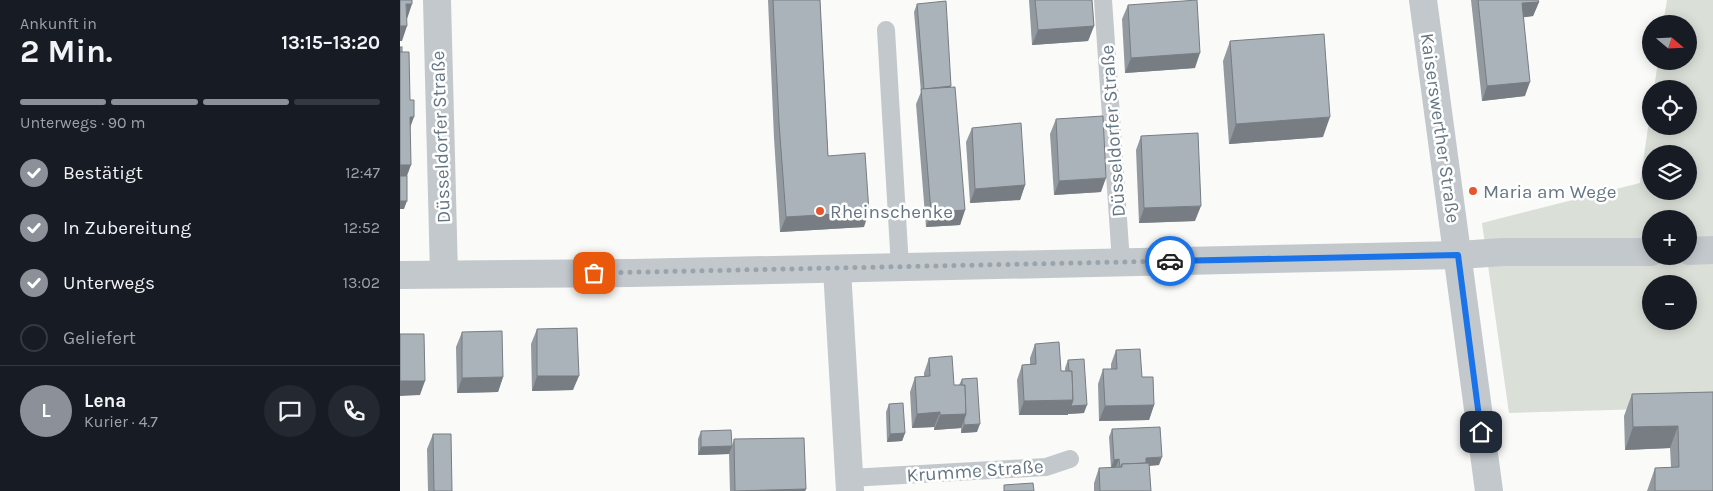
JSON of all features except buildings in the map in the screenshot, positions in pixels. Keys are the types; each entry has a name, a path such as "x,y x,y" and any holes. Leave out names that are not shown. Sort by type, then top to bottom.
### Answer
{"street":[{"name":"Düsseldorfer Straße","path":"437,0 444,274"},
{"name":"Kaiserswerther Straße","path":"1423,0 1489,491"},
{"path":"1697,250 1713,250"},
{"path":"400,275 641,273 1458,255 1503,252 1642,252"},
{"name":"Krumme Straße","path":"837,268 850,484"}],"lane":[{"name":"Düsseldorfer Straße","path":"1103,0 1121,262"},
{"path":"886,30 900,267"},
{"name":"Krumme Straße","path":"850,484 1046,467 1070,459"}],"shaded area":[{"path":"1667,0 1713,0 1713,407 1509,413 1482,223 1640,183 1642,169 1642,200 1697,200 1697,145 1646,145 1647,135 1697,135 1697,80 1655,80 1657,70 1698,70 1698,15 1664,15"}],"way so far":[{"path":"594,273 1170,261"}],"place":[{"name":"Maria am Wege","path":"1473,191"},
{"name":"Rheinschenke","path":"820,211"}],"route":[{"path":"1170,261 1458,255 1481,432"}]}
